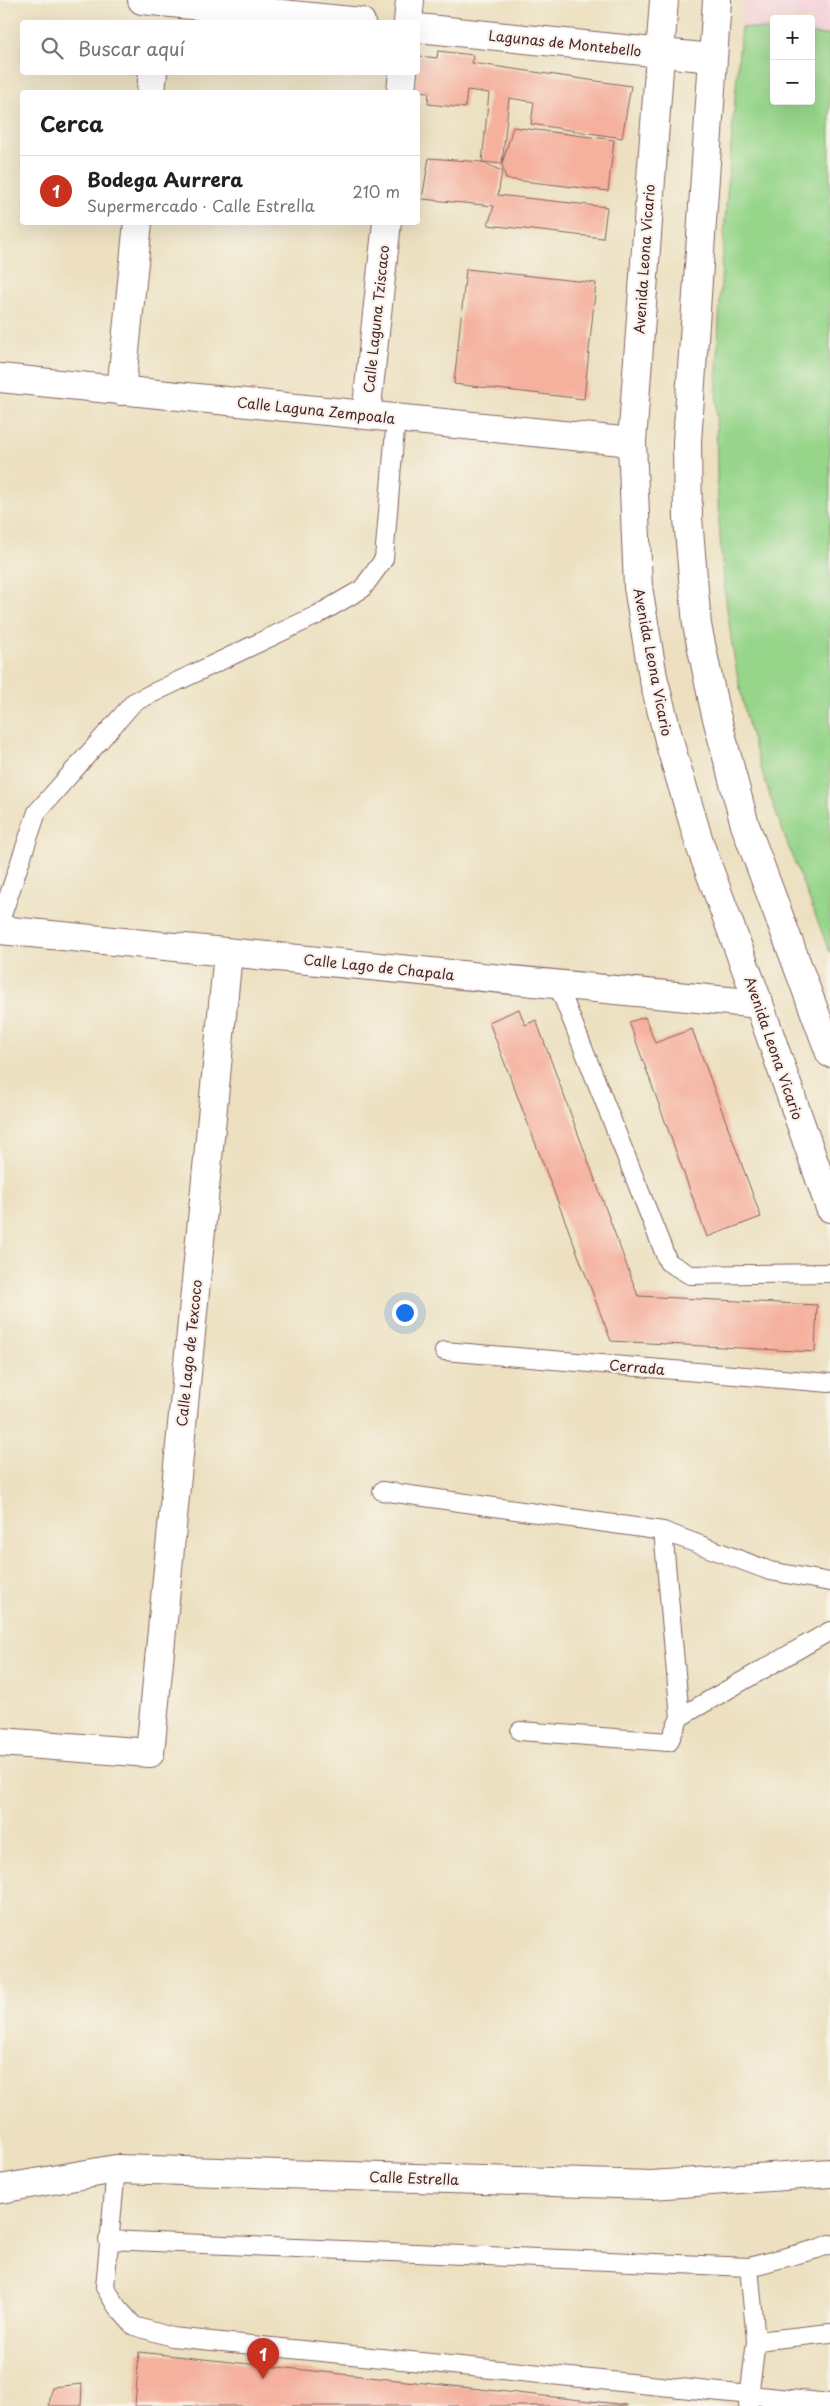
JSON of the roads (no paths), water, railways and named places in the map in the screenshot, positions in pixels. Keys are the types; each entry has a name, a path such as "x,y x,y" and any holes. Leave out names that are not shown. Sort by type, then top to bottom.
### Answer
{"street":[{"path":"408,20 410,0"},
{"name":"Avenida Leona Vicario","path":"664,0 632,442 638,587 653,677 670,748 701,848 759,1004 830,1208"},
{"path":"717,0 687,442 688,518 697,624 715,711 745,825 830,1053"},
{"path":"155,6 335,20"},
{"name":"Lagunas de Montebello","path":"420,28 712,58"},
{"path":"151,90 153,75"},
{"path":"401,90 403,75"},
{"path":"121,390 138,225"},
{"name":"Calle Laguna Tziscaco","path":"366,415 387,225"},
{"name":"Calle Laguna Zempoala","path":"0,378 632,442"},
{"name":"Calle Lago de Chapala","path":"0,930 759,1004"},
{"name":"Calle Lago de Texcoco","path":"0,1742 150,1753 228,952"},
{"name":"Calle Estrella","path":"0,2189 116,2169 651,2185 830,2172"}],"lane":[{"path":"0,921 37,812 134,702 318,615 362,589 384,559 396,418"},
{"path":"558,985 668,1262 690,1275 830,1273"},
{"name":"Cerrada","path":"444,1351 830,1383"},
{"path":"382,1491 663,1531 770,1571 830,1582"},
{"path":"520,1731 669,1742 680,1717 663,1531"},
{"path":"680,1717 830,1631"},
{"path":"116,2169 105,2287 117,2307 134,2326 172,2337 749,2401 830,2402"},
{"path":"108,2240 750,2267 830,2244"},
{"path":"749,2401 756,2342 750,2267"},
{"path":"756,2342 830,2333"}],"place":[{"name":"Bodega Aurrera","path":"263,2379"}]}
